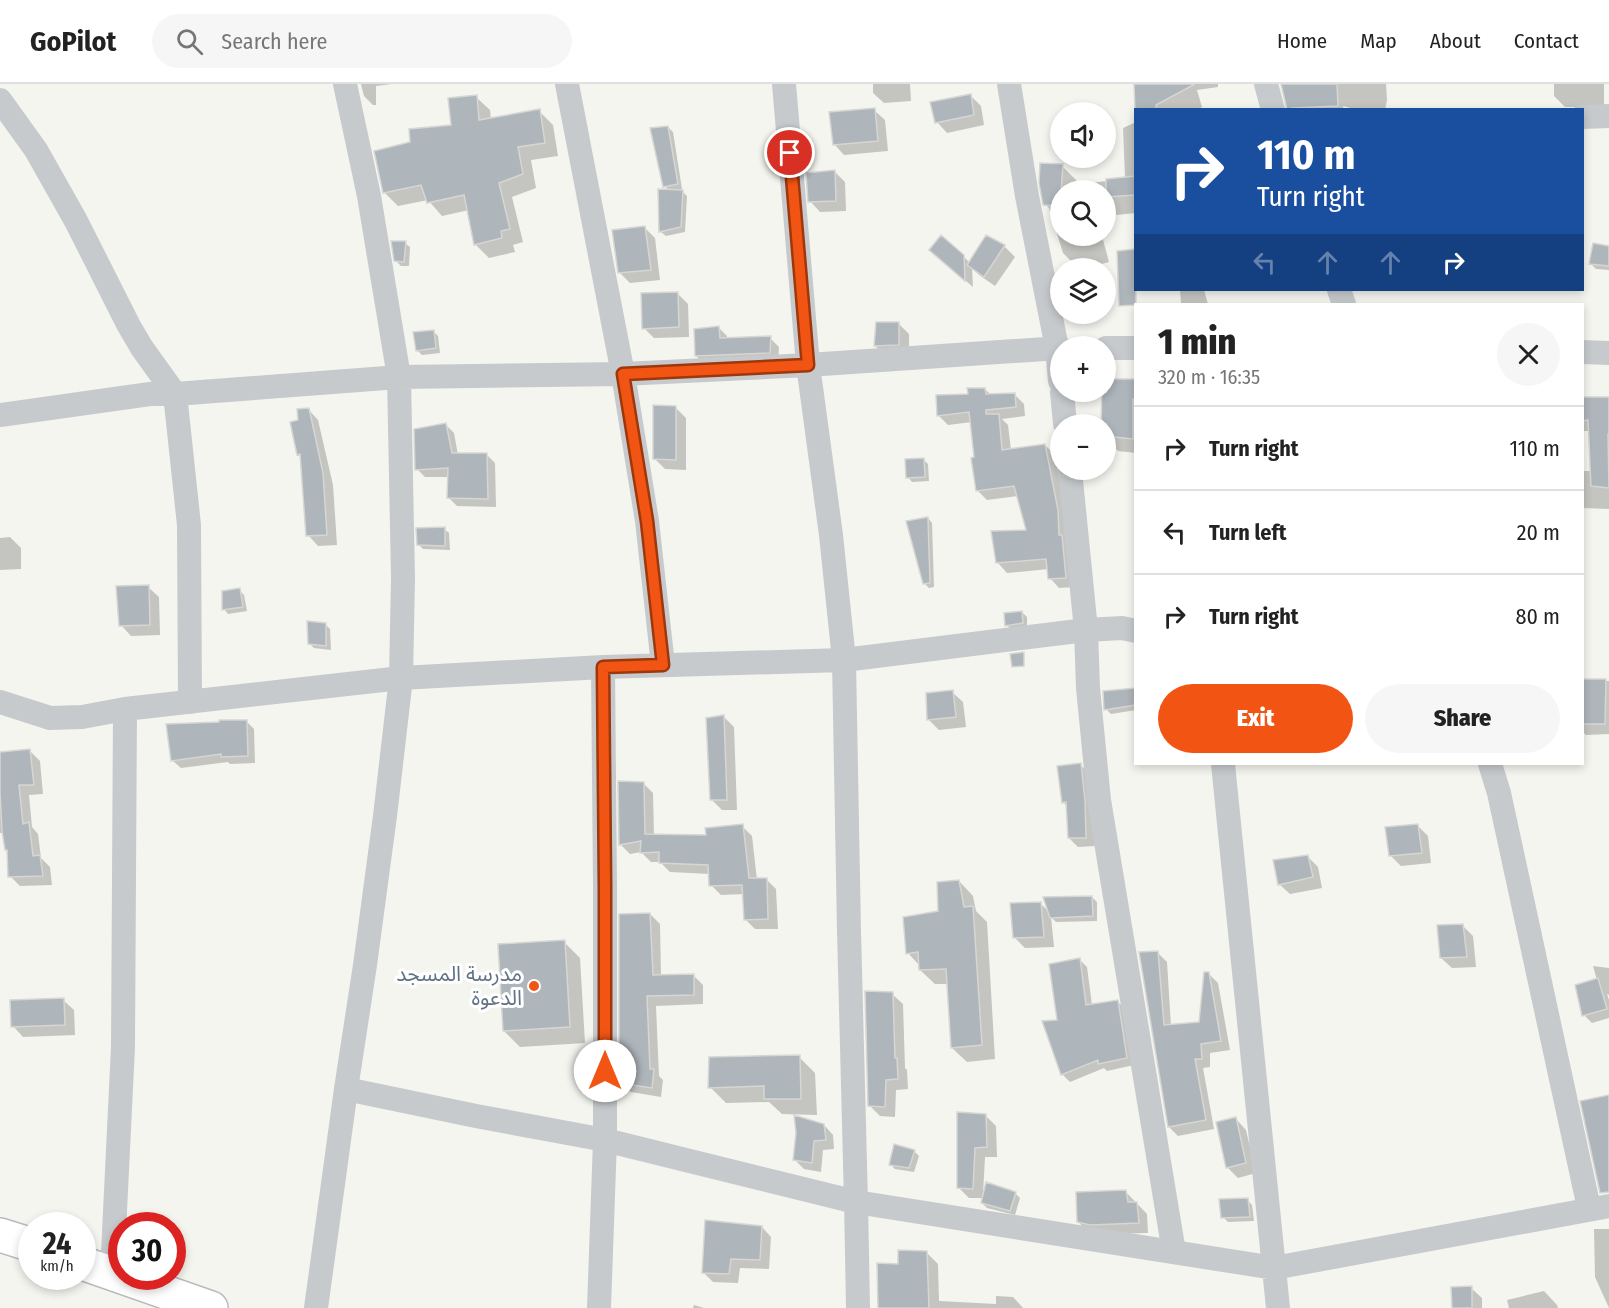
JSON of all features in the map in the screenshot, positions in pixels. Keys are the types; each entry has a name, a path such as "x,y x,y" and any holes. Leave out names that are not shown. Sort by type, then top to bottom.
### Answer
{"highway":[{"path":"0,1234 18,1240"},
{"path":"97,1268 211,1308"}],"street":[{"path":"316,1308 385,816 401,678 403,578 399,377 369,196 345,84"},
{"path":"567,84 623,374 647,521 663,665"},
{"path":"784,84 808,365 831,535 844,660 858,1308"},
{"path":"1009,84 1027,196 1056,336"},
{"path":"1266,84 1272,108"},
{"path":"0,100 36,150 142,348 175,394 189,525 190,702"},
{"path":"1584,117 1609,116"},
{"path":"1116,348 1134,348"},
{"path":"0,415 150,394 399,377 623,374 808,365 1050,349"},
{"path":"1584,352 1609,353"},
{"path":"1071,480 1086,630 1088,688 1099,800 1174,1252"},
{"path":"0,702 50,718 82,717 125,709 401,678 603,667 844,660 1086,630 1122,628 1134,631"},
{"path":"599,1308 605,1140 603,667"},
{"path":"97,1268 123,1047 125,709"},
{"path":"1224,765 1278,1308"},
{"path":"346,1089 605,1140 856,1202 1274,1268 1599,1207 1490,765"}],"building":[{"path":"1134,84 1195,84 1156,105 1156,108 1135,108"},
{"path":"1281,84 1337,84 1338,106 1287,108"},
{"path":"971,94 974,115 935,123 930,102"},
{"path":"477,95 479,120 540,109 545,143 518,147 523,174 499,183 510,229 501,231 502,238 474,245 464,195 427,203 421,185 383,193 374,151 410,142 409,129 451,125 448,98"},
{"path":"875,108 878,141 833,145 829,112"},
{"path":"668,126 678,184 663,187 650,128"},
{"path":"1040,163 1050,163 1050,168 1063,168 1062,180 1050,180 1050,205 1043,205 1039,183"},
{"path":"835,170 836,201 808,202 806,173"},
{"path":"1134,176 1134,195 1116,196 1116,180 1106,180"},
{"path":"658,189 683,190 681,227 659,232"},
{"path":"645,226 651,270 618,273 612,230"},
{"path":"941,235 964,255 965,281 929,250"},
{"path":"986,235 1005,245 984,277 967,265"},
{"path":"391,241 406,241 404,262 394,261"},
{"path":"1593,243 1609,246 1609,266 1589,264"},
{"path":"1134,249 1136,303 1134,305 1119,306 1117,251"},
{"path":"678,292 679,327 642,329 641,293"},
{"path":"876,322 899,322 899,345 874,346"},
{"path":"719,326 720,338 771,336 770,353 695,356 694,329"},
{"path":"434,330 436,348 416,351 413,332"},
{"path":"1116,379 1134,379 1133,439 1116,437 1116,414 1101,414 1102,402 1116,402"},
{"path":"967,388 985,388 986,394 1015,393 1016,407 986,410 986,414 999,414 1002,450 1045,444 1050,480 1052,480 1058,510 1059,535 1062,535 1066,578 1048,579 1046,559 996,563 991,531 1026,530 1014,486 976,491 971,458 974,457 969,412 937,416 936,395 968,394"},
{"path":"1584,397 1609,397 1609,488 1591,486 1588,420 1584,421"},
{"path":"653,405 676,406 676,460 653,459"},
{"path":"309,408 323,473 327,535 306,536 300,454 297,455 290,422 298,420 297,409"},
{"path":"446,423 452,453 487,453 488,499 447,498 448,468 415,470 414,429"},
{"path":"924,458 925,477 906,478 905,459"},
{"path":"928,517 930,583 923,584 906,521"},
{"path":"445,527 445,546 417,545 416,528"},
{"path":"149,585 150,625 119,626 116,586"},
{"path":"240,588 243,607 222,610 222,591"},
{"path":"1022,611 1023,623 1005,626 1004,613"},
{"path":"307,621 326,623 326,646 308,644"},
{"path":"1024,652 1024,666 1012,667 1010,654"},
{"path":"1584,679 1606,679 1605,724 1584,724"},
{"path":"1134,688 1134,705 1104,710 1103,691"},
{"path":"953,690 956,717 927,720 926,693"},
{"path":"724,715 727,800 710,800 706,718"},
{"path":"219,720 247,720 248,756 221,757 221,754 171,761 166,724 219,722"},
{"path":"30,749 34,785 19,785 23,824 29,822 33,856 40,855 43,876 8,877 7,850 5,850 2,831 0,752"},
{"path":"1081,763 1086,838 1068,838 1066,802 1062,803 1057,766"},
{"path":"618,781 644,782 645,834 706,835 705,828 743,824 749,878 767,878 768,919 744,920 742,885 709,886 708,865 659,863 659,852 640,853 641,841 619,845"},
{"path":"1418,824 1422,853 1389,856 1385,827"},
{"path":"1308,855 1313,877 1278,885 1273,860"},
{"path":"959,880 964,907 973,906 982,1045 951,1048 946,969 919,970 918,952 906,954 903,917 938,911 937,882"},
{"path":"1092,896 1093,916 1050,918 1043,897"},
{"path":"1041,902 1044,937 1013,938 1010,903"},
{"path":"650,913 653,975 694,974 694,995 647,996 650,1069 654,1069 652,1088 619,1083 622,1049 619,1049 619,914"},
{"path":"1463,924 1467,957 1440,958 1437,925"},
{"name":"مدرسة المسجد الدعوة","path":"565,940 570,1027 503,1031 498,944"},
{"path":"1158,951 1164,1025 1199,1022 1204,972 1209,972 1221,1041 1201,1044 1202,1059 1195,1059 1206,1120 1168,1127 1139,952"},
{"path":"1080,958 1086,1005 1118,1000 1127,1058 1098,1064 1098,1060 1061,1075 1042,1021 1057,1020 1049,964"},
{"path":"1598,978 1607,1009 1582,1016 1575,985"},
{"path":"865,991 893,992 898,1079 886,1080 885,1107 868,1106"},
{"path":"64,998 65,1025 11,1027 10,1000"},
{"path":"800,1055 801,1099 764,1099 764,1086 708,1088 709,1057"},
{"path":"1609,1095 1609,1192 1600,1193 1580,1101"},
{"path":"957,1112 986,1114 987,1147 975,1148 973,1189 957,1188"},
{"path":"794,1115 824,1124 826,1140 814,1141 812,1163 793,1160 796,1133"},
{"path":"1236,1117 1246,1163 1226,1168 1216,1122"},
{"path":"894,1144 915,1150 909,1168 889,1165"},
{"path":"986,1182 1016,1192 1010,1211 981,1203"},
{"path":"1126,1190 1128,1202 1137,1202 1139,1223 1090,1225 1077,1222 1076,1192"},
{"path":"1248,1198 1250,1217 1221,1218 1219,1199"},
{"path":"705,1220 762,1226 760,1260 731,1259 729,1274 702,1273"},
{"path":"898,1250 927,1251 929,1308 878,1308 877,1263 898,1264"},
{"path":"1472,1286 1472,1308 1452,1308 1451,1287"}],"place":[{"name":"مدرسة المسجد الدعوة","path":"534,986"}],"route":[{"path":"605,1071 603,667 663,665 647,521 623,374 808,365 790,153"}]}
